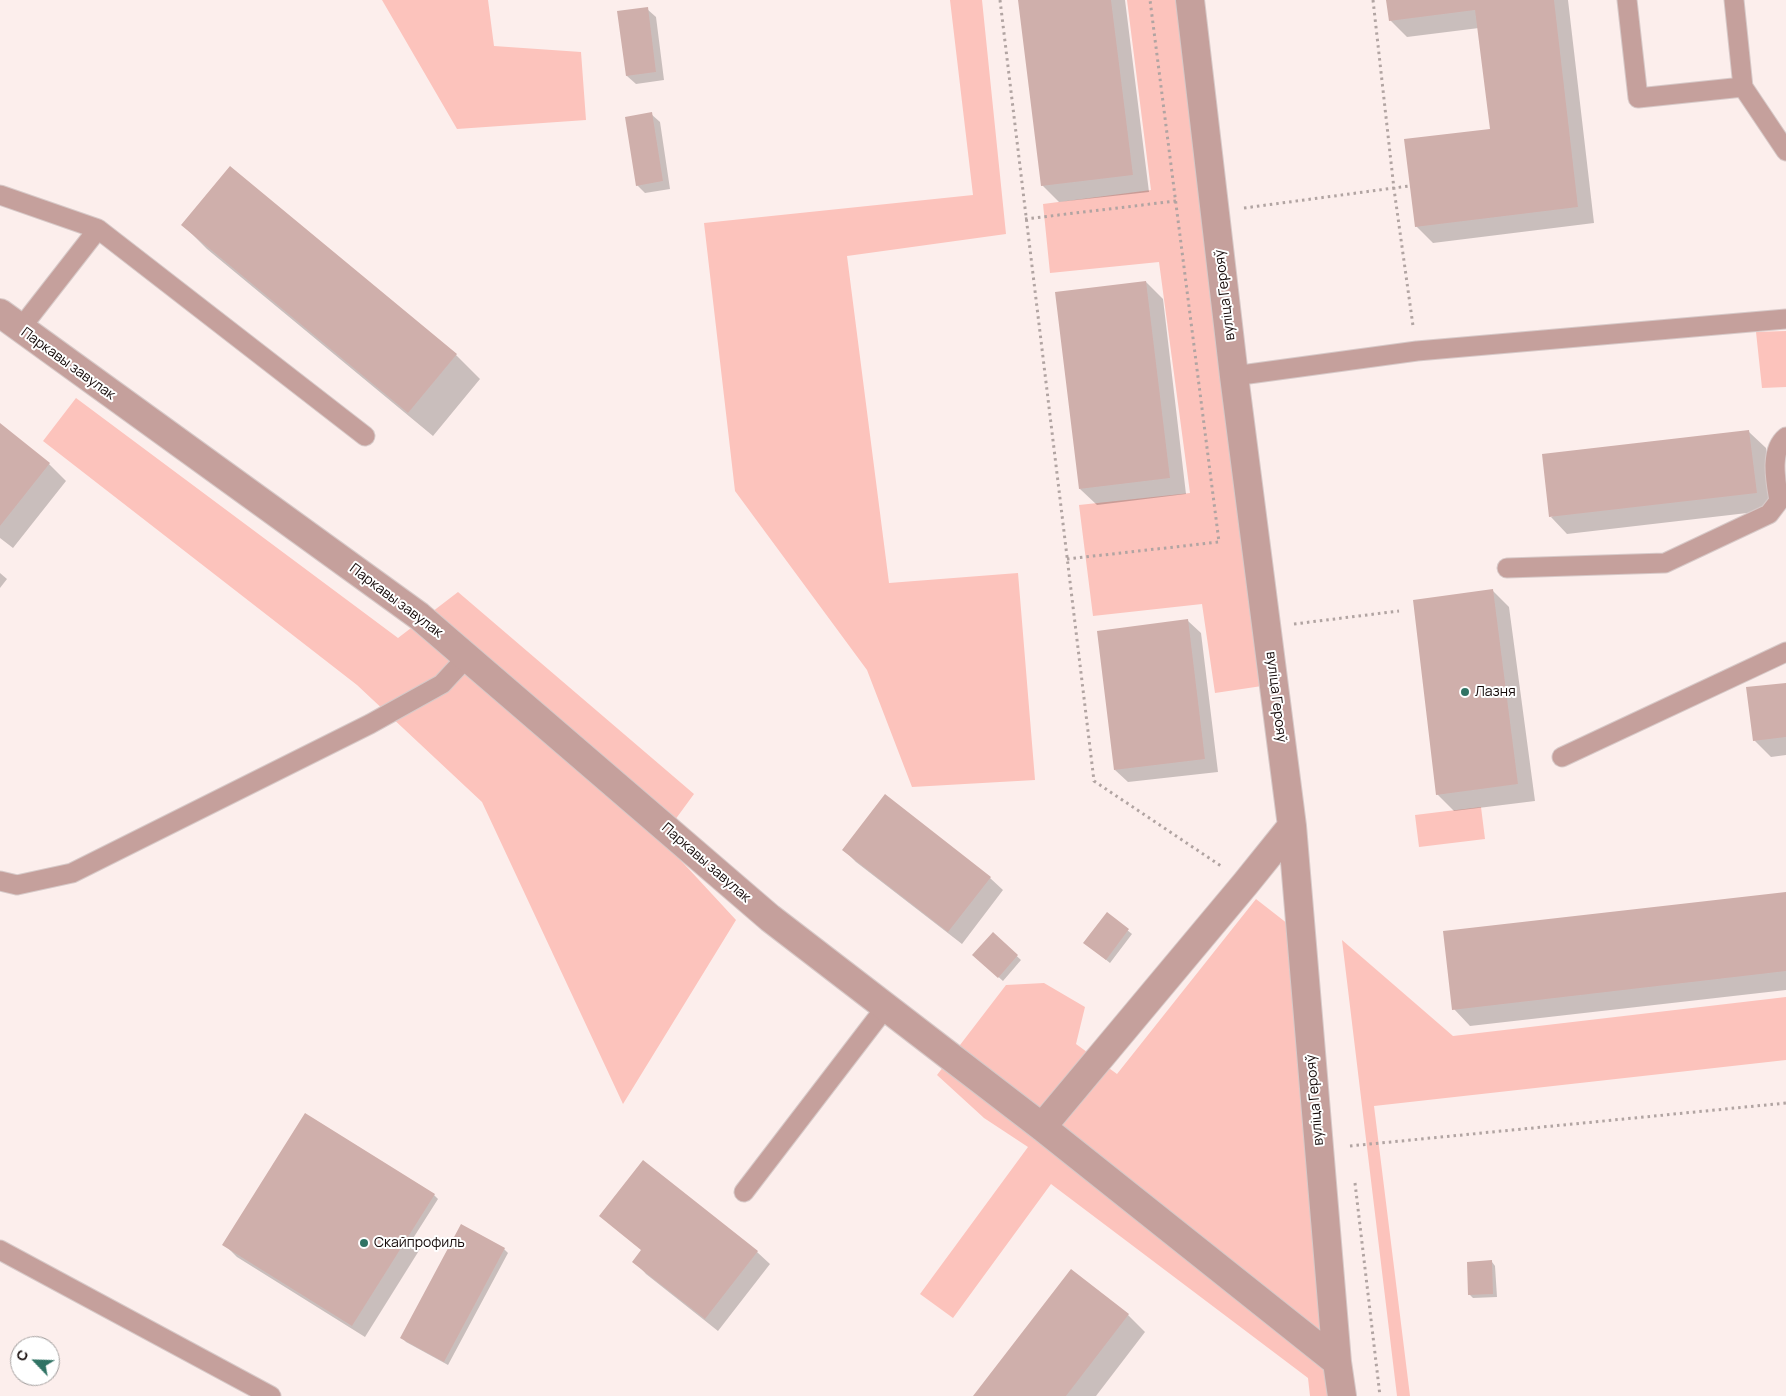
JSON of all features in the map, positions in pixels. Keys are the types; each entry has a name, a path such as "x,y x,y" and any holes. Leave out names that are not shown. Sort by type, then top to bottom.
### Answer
{"street":[{"name":"вуліца Герояў","path":"1190,0 1234,376 1292,826 1337,1362 1342,1396"},
{"name":"Паркавы завулак","path":"10,321 419,616 770,918 1042,1127 1337,1362"},
{"path":"1042,1127 1292,826"}],"lane":[{"path":"1627,0 1638,98 1743,87"},
{"path":"1734,0 1743,87 1786,151"},
{"path":"0,195 98,229 365,436"},
{"path":"10,321 98,229"},
{"path":"1234,376 1417,351 1786,319"},
{"path":"1507,568 1665,563 1769,514 1779,501 1776,486 1776,453 1782,441 1786,438"},
{"path":"1562,757 1786,652"},
{"path":"0,881 16,885 72,873 370,724 442,684 467,657"},
{"path":"744,1192 885,1008"},
{"path":"0,1250 272,1396"}],"path":[{"path":"1000,0 1094,781 1246,883"},
{"path":"1067,559 1219,542 1150,0"},
{"path":"1373,0 1394,189 1417,351"},
{"path":"1215,212 1409,186"},
{"path":"1025,219 1176,201"},
{"path":"1286,625 1399,611"},
{"path":"1350,1146 1786,1103"}],"shaded area":[{"path":"382,0 488,0 494,46 581,52 586,120 457,129"},
{"path":"950,0 982,0 1006,234 847,256 889,583 1018,573 1035,780 912,787 867,670 735,491 704,223 973,195"},
{"path":"1127,0 1179,0 1262,686 1215,693 1202,604 1093,616 1079,505 1190,493 1159,262 1050,273 1043,204 1151,190"},
{"path":"1786,331 1786,387 1762,388 1756,332"},
{"path":"76,398 398,638 458,592 694,794 661,839 736,920 623,1104 482,802 357,685 43,441"},
{"path":"1481,807 1485,839 1419,847 1415,815"},
{"path":"1256,899 1288,924 1335,1396 1310,1396 1308,1378 1051,1184 953,1318 920,1294 1028,1147 984,1118 937,1075 1006,985 1044,983 1085,1007 1076,1044 1117,1074"},
{"path":"1342,940 1453,1036 1786,997 1786,1060 1374,1106 1410,1396 1397,1396"}],"building":[{"path":"1018,0 1111,0 1133,175 1041,186"},
{"path":"1386,0 1554,0 1578,207 1415,227 1404,139 1490,129 1475,10 1389,21"},
{"path":"648,7 656,72 626,76 617,11"},
{"path":"652,112 663,181 636,186 625,117"},
{"path":"230,166 457,354 408,413 181,225"},
{"path":"1146,281 1170,478 1079,489 1055,292"},
{"path":"0,423 50,463 0,526"},
{"path":"1749,430 1757,493 1549,517 1542,454"},
{"name":"Лазня","path":"1493,589 1518,784 1436,795 1413,600"},
{"path":"1188,619 1205,759 1114,770 1097,631"},
{"path":"1786,683 1786,737 1753,741 1746,687"},
{"path":"885,794 991,877 948,932 842,850"},
{"path":"1786,892 1786,971 1452,1010 1443,931"},
{"path":"1107,912 1129,929 1106,960 1083,943"},
{"path":"993,932 1018,955 998,978 972,955"},
{"path":"305,1113 435,1194 352,1326 222,1245"},
{"path":"643,1160 758,1251 705,1319 632,1262 641,1250 599,1216"},
{"path":"461,1224 505,1248 444,1362 400,1338"},
{"path":"1492,1260 1493,1294 1468,1295 1467,1262"},
{"path":"1071,1269 1129,1314 1066,1396 973,1396"}],"place":[{"name":"Лазня","path":"1465,692"},
{"name":"Скайпрофиль","path":"364,1243"}]}
